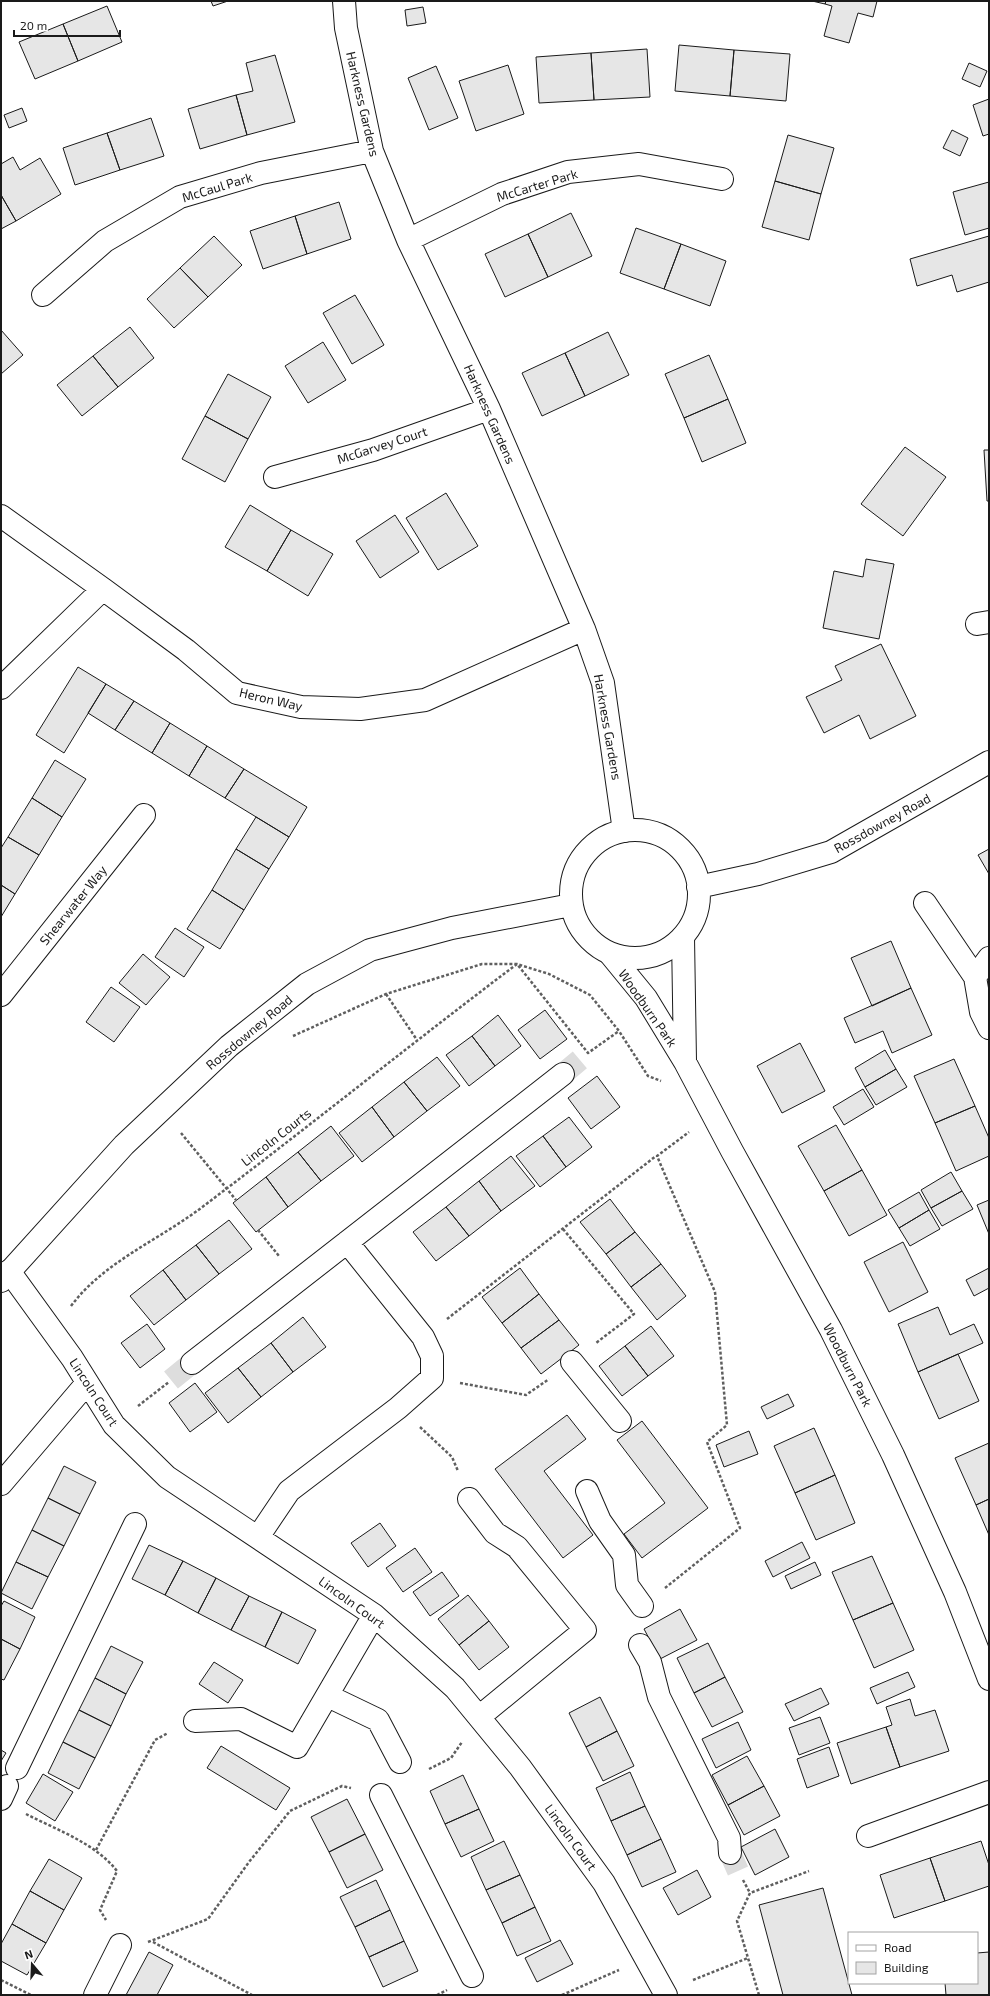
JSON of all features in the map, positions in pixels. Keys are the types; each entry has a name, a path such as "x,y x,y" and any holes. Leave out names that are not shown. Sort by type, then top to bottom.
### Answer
{"street":[{"name":"Harkness Gardens","path":"344,1 346,28 372,151 408,240 489,409 584,630 603,683 624,831"},
{"name":"McCaul Park","path":"43,294 105,241 180,197 261,173 372,151"},
{"name":"McCarter Park","path":"408,240 502,194 568,172 639,164 722,179"},
{"name":"McGarvey Court","path":"275,477 373,450 489,409"},
{"name":"Heron Way","path":"1,516 186,650 237,693 301,707 360,709 424,700 584,630"},
{"path":"1,688 103,589"},
{"name":"Rossdowney Road","path":"698,886 758,874 831,852 989,762"},
{"name":"Shearwater Way","path":"1,995 144,815"},
{"path":"624,831 645,831 664,838 681,850 692,867 698,886 698,905 693,922 683,937 669,948 652,956 631,958 610,954 592,943 578,926 571,905 571,885 577,866 589,849 605,837 624,831"},
{"path":"925,903 975,977 981,1012 989,1028"},
{"name":"Rossdowney Road","path":"5,1276 124,1145 229,1046 307,984 370,950 452,928 571,905"},
{"name":"Woodburn Park","path":"683,937 686,1062"},
{"name":"Woodburn Park","path":"610,954 646,998 686,1062 713,1115 831,1330 893,1455 955,1592 989,1680"},
{"path":"975,977 989,958"},
{"path":"192,1363 563,1074"},
{"path":"258,1537 289,1491 398,1408 432,1378 432,1356 423,1337 347,1242"},
{"name":"Lincoln Court","path":"5,1276 52,1330 72,1358 114,1425 167,1477 374,1615 455,1688 520,1767 604,1883 647,1958 665,1993"},
{"path":"572,1362 620,1421"},
{"path":"1,1484 87,1383"},
{"path":"587,1491 600,1521 624,1555 626,1585 642,1606"},
{"path":"469,1499 495,1533 517,1547 585,1630 479,1717"},
{"path":"8,1784 135,1524"},
{"path":"195,1721 241,1719 297,1747 374,1615"},
{"path":"640,1646 650,1662 659,1697 729,1838 730,1853"},
{"path":"328,1696 378,1720 400,1762"},
{"path":"868,1836 989,1792"},
{"path":"381,1795 472,1976"},
{"path":"95,1995 120,1945"}],"path":[{"path":"289,1037 386,994 482,964 518,964 549,974 590,995 619,1031 648,1076 663,1082"},
{"path":"518,964 588,1053 619,1031"},
{"name":"Lincoln Courts","path":"52,1330 84,1288 113,1265 199,1209 226,1189 417,1040 518,964"},
{"path":"386,994 417,1040"},
{"path":"163,1108 236,1200"},
{"path":"423,1337 657,1156 713,1115"},
{"path":"642,1606 740,1528 707,1442 727,1425 715,1292 657,1156"},
{"path":"563,1229 621,1299"},
{"path":"258,1230 297,1280"},
{"path":"432,1378 526,1395 543,1383"},
{"path":"114,1425 171,1380"},
{"path":"398,1408 452,1457 469,1499"},
{"path":"423,1773 451,1758 479,1717"},
{"path":"96,1850 155,1740 195,1721"},
{"path":"21,1812 96,1850 110,1862 117,1871 100,1910 120,1945 153,1942 208,1919 249,1862 290,1811 342,1786 381,1795"},
{"path":"759,1995 737,1921 750,1894 809,1871"},
{"path":"741,1876 750,1894"},
{"path":"153,1942 252,1995"},
{"path":"562,1995 647,1958"},
{"path":"665,1993 748,1958"},
{"path":"1,1980 31,1995"}],"building":[{"path":"211,1 228,1 213,6"},
{"path":"812,1 826,1 825,4"},
{"path":"826,1 877,1 873,17 858,13 849,43 824,36 832,6 825,4"},
{"path":"107,6 122,42 78,61 63,24"},
{"path":"423,7 426,23 407,26 405,10"},
{"path":"63,24 78,61 35,79 19,42"},
{"path":"679,45 734,50 730,96 675,91"},
{"path":"647,49 650,97 594,100 591,53"},
{"path":"734,50 790,54 786,101 730,96"},
{"path":"591,53 594,100 539,103 536,57"},
{"path":"275,55 295,122 247,135 236,95 253,91 246,63"},
{"path":"969,63 987,71 980,87 962,79"},
{"path":"508,65 524,114 476,131 459,81"},
{"path":"436,66 458,118 429,130 408,78"},
{"path":"236,95 247,135 200,149 188,109"},
{"path":"989,99 989,134 983,136 973,105"},
{"path":"22,108 27,121 9,128 4,115"},
{"path":"151,118 164,156 120,170 107,133"},
{"path":"952,130 968,138 960,156 943,148"},
{"path":"107,133 120,170 75,185 63,148"},
{"path":"788,135 834,148 821,194 775,181"},
{"path":"13,157 20,170 40,158 61,194 16,221 1,195 1,164"},
{"path":"775,181 821,194 809,240 762,227"},
{"path":"989,182 989,228 965,235 953,192"},
{"path":"1,195 16,221 1,229"},
{"path":"339,202 351,239 307,254 295,216"},
{"path":"571,213 592,256 548,277 528,234"},
{"path":"295,216 307,254 263,269 250,231"},
{"path":"636,228 681,244 664,289 620,273"},
{"path":"528,234 548,277 505,297 485,254"},
{"path":"214,236 242,265 208,297 180,268"},
{"path":"989,236 989,282 957,292 952,275 917,286 910,259"},
{"path":"681,244 726,261 710,306 664,289"},
{"path":"180,268 208,297 174,328 147,299"},
{"path":"355,295 384,345 352,364 323,313"},
{"path":"130,327 154,358 118,387 93,356"},
{"path":"1,330 23,355 1,374"},
{"path":"608,332 629,375 585,396 565,353"},
{"path":"323,342 346,380 308,403 285,366"},
{"path":"565,353 585,396 542,416 522,373"},
{"path":"709,355 728,399 684,418 665,374"},
{"path":"93,356 118,387 82,416 57,385"},
{"path":"228,374 271,397 248,439 205,416"},
{"path":"728,399 746,443 702,462 684,418"},
{"path":"205,416 248,439 225,482 182,459"},
{"path":"905,447 946,477 903,536 861,504"},
{"path":"984,450 989,450 989,501 987,501"},
{"path":"446,493 478,546 438,570 406,518"},
{"path":"250,505 291,530 267,571 225,547"},
{"path":"395,515 419,552 380,578 356,541"},
{"path":"291,530 333,554 308,596 267,571"},
{"path":"866,559 894,564 879,639 823,628 834,571 863,577"},
{"path":"881,644 916,716 870,739 859,715 824,733 806,697 842,680 835,666"},
{"path":"78,667 106,684 64,753 36,735"},
{"path":"106,684 134,701 115,730 88,713"},
{"path":"134,701 170,723 152,753 115,730"},
{"path":"170,723 207,746 189,776 152,753"},
{"path":"207,746 244,769 225,798 189,776"},
{"path":"55,760 86,779 62,817 32,798"},
{"path":"244,769 307,807 289,837 225,798"},
{"path":"32,798 62,817 39,855 8,837"},
{"path":"256,817 289,837 269,869 236,849"},
{"path":"8,837 39,855 15,894 1,885 1,848"},
{"path":"236,849 269,869 244,910 212,890"},
{"path":"989,849 989,874 978,855"},
{"path":"1,885 15,894 1,917"},
{"path":"212,890 244,910 220,949 187,929"},
{"path":"175,928 204,947 184,977 155,957"},
{"path":"891,941 911,988 872,1006 851,958"},
{"path":"143,954 170,977 146,1005 119,983"},
{"path":"111,987 140,1007 114,1042 86,1022"},
{"path":"911,988 932,1035 892,1053 883,1031 855,1043 844,1018"},
{"path":"545,1010 567,1039 540,1059 518,1030"},
{"path":"498,1015 521,1046 495,1066 472,1036"},
{"path":"472,1036 495,1066 469,1086 446,1055"},
{"path":"800,1043 825,1091 782,1113 757,1066"},
{"path":"885,1050 896,1069 865,1087 855,1068"},
{"path":"437,1057 460,1086 427,1111 404,1082"},
{"path":"954,1059 975,1106 935,1123 914,1076"},
{"path":"896,1069 907,1087 876,1105 865,1087"},
{"path":"597,1076 620,1107 591,1129 568,1098"},
{"path":"404,1082 427,1111 394,1137 372,1107"},
{"path":"863,1089 874,1107 844,1125 833,1107"},
{"path":"975,1106 989,1138 989,1156 956,1171 935,1123"},
{"path":"372,1107 394,1137 362,1162 339,1133"},
{"path":"569,1117 592,1147 566,1167 543,1136"},
{"path":"836,1125 862,1170 824,1191 798,1146"},
{"path":"331,1126 354,1156 321,1181 298,1152"},
{"path":"543,1136 566,1167 540,1187 516,1156"},
{"path":"298,1152 321,1181 288,1207 266,1177"},
{"path":"511,1156 535,1186 501,1211 479,1181"},
{"path":"862,1170 887,1215 849,1236 824,1191"},
{"path":"951,1172 962,1191 931,1208 921,1190"},
{"path":"266,1177 288,1207 256,1232 233,1203"},
{"path":"479,1181 501,1211 469,1236 446,1207"},
{"path":"962,1191 973,1209 942,1226 931,1208"},
{"path":"919,1192 929,1210 899,1228 888,1210"},
{"path":"610,1199 635,1232 606,1254 580,1222"},
{"path":"989,1200 989,1234 977,1205"},
{"path":"446,1207 469,1236 436,1261 413,1232"},
{"path":"929,1210 940,1229 910,1246 899,1228"},
{"path":"229,1220 252,1249 219,1274 196,1245"},
{"path":"635,1232 661,1264 631,1287 606,1254"},
{"path":"903,1242 928,1292 889,1312 864,1262"},
{"path":"196,1245 219,1274 186,1300 163,1270"},
{"path":"661,1264 686,1296 657,1320 631,1287"},
{"path":"520,1268 539,1294 502,1323 482,1297"},
{"path":"989,1268 989,1288 974,1296 966,1280"},
{"path":"163,1270 186,1300 154,1325 130,1296"},
{"path":"539,1294 559,1320 521,1348 502,1323"},
{"path":"938,1307 950,1335 974,1324 983,1343 918,1372 898,1324"},
{"path":"303,1317 326,1347 293,1372 271,1343"},
{"path":"559,1320 579,1345 541,1374 521,1348"},
{"path":"147,1324 165,1349 140,1368 121,1343"},
{"path":"651,1326 674,1356 648,1376 625,1346"},
{"path":"271,1343 293,1372 261,1397 238,1368"},
{"path":"625,1346 648,1376 622,1396 599,1366"},
{"path":"958,1354 979,1401 939,1419 918,1372"},
{"path":"238,1368 261,1397 228,1423 205,1393"},
{"path":"195,1383 217,1412 190,1432 169,1403"},
{"path":"788,1394 794,1406 767,1419 761,1407"},
{"path":"567,1415 586,1439 544,1471 593,1535 563,1558 495,1469"},
{"path":"642,1421 708,1508 642,1558 624,1534 665,1503 617,1440"},
{"path":"814,1428 835,1475 795,1493 774,1446"},
{"path":"749,1431 758,1454 724,1467 716,1445"},
{"path":"989,1443 989,1499 976,1505 955,1458"},
{"path":"64,1466 96,1482 80,1514 48,1498"},
{"path":"835,1475 855,1523 816,1540 795,1493"},
{"path":"48,1498 80,1514 64,1546 32,1530"},
{"path":"989,1499 989,1535 976,1505"},
{"path":"380,1523 396,1546 368,1567 351,1543"},
{"path":"32,1530 64,1546 48,1577 16,1562"},
{"path":"802,1542 810,1558 773,1577 765,1561"},
{"path":"149,1545 183,1561 165,1595 132,1579"},
{"path":"415,1548 432,1572 403,1592 386,1568"},
{"path":"872,1556 893,1603 853,1620 832,1572"},
{"path":"183,1561 216,1578 198,1613 165,1595"},
{"path":"16,1562 48,1577 32,1609 1,1593"},
{"path":"815,1562 821,1575 791,1589 785,1576"},
{"path":"442,1572 459,1596 430,1616 413,1592"},
{"path":"216,1578 249,1596 231,1630 198,1613"},
{"path":"468,1595 489,1621 459,1645 438,1619"},
{"path":"249,1596 282,1612 265,1647 231,1630"},
{"path":"4,1601 35,1617 20,1649 1,1639 1,1606"},
{"path":"893,1603 914,1650 874,1668 853,1620"},
{"path":"680,1609 697,1640 660,1659 644,1629"},
{"path":"282,1612 316,1630 298,1664 265,1647"},
{"path":"489,1621 509,1647 479,1670 459,1645"},
{"path":"1,1639 20,1649 4,1680 1,1679"},
{"path":"708,1643 725,1677 694,1693 677,1658"},
{"path":"111,1646 143,1662 126,1694 95,1678"},
{"path":"214,1662 243,1680 228,1703 199,1684"},
{"path":"908,1672 915,1687 877,1704 870,1688"},
{"path":"725,1677 743,1712 712,1727 694,1693"},
{"path":"95,1678 126,1694 111,1726 79,1710"},
{"path":"821,1688 829,1704 794,1721 785,1704"},
{"path":"600,1697 617,1731 586,1747 569,1713"},
{"path":"910,1699 915,1716 935,1710 949,1751 900,1767 886,1727 892,1725 886,1707"},
{"path":"79,1710 111,1726 95,1758 63,1742"},
{"path":"820,1717 830,1743 799,1755 789,1728"},
{"path":"738,1722 751,1750 716,1768 702,1739"},
{"path":"886,1727 900,1767 851,1784 837,1743"},
{"path":"617,1731 634,1766 603,1781 586,1747"},
{"path":"63,1742 95,1758 79,1789 48,1773"},
{"path":"221,1746 290,1788 276,1810 207,1768"},
{"path":"829,1747 839,1776 807,1788 797,1759"},
{"path":"1,1750 6,1753 1,1761"},
{"path":"747,1756 764,1786 728,1805 712,1775"},
{"path":"630,1772 645,1806 611,1821 596,1788"},
{"path":"43,1774 73,1792 55,1821 26,1803"},
{"path":"463,1775 479,1809 445,1824 430,1791"},
{"path":"764,1786 780,1816 744,1835 728,1805"},
{"path":"347,1799 365,1834 329,1852 311,1817"},
{"path":"645,1806 661,1839 627,1855 611,1821"},
{"path":"479,1809 494,1841 461,1857 445,1824"},
{"path":"775,1829 789,1857 755,1875 741,1847"},
{"path":"365,1834 383,1870 347,1888 329,1852"},
{"path":"661,1839 676,1872 642,1887 627,1855"},
{"path":"504,1841 520,1875 486,1890 471,1857"},
{"path":"981,1841 989,1865 989,1886 945,1901 930,1858"},
{"path":"930,1858 945,1901 894,1918 880,1875"},
{"path":"49,1859 82,1878 64,1910 30,1891"},
{"path":"697,1870 711,1897 678,1915 663,1888"},
{"path":"520,1875 535,1907 502,1923 486,1890"},
{"path":"376,1880 390,1910 355,1927 340,1897"},
{"path":"823,1888 852,1995 783,1995 759,1905"},
{"path":"30,1891 64,1910 46,1943 12,1924"},
{"path":"535,1907 551,1941 517,1956 502,1923"},
{"path":"390,1910 404,1941 369,1957 355,1927"},
{"path":"12,1924 46,1943 27,1975 1,1961 1,1944"},
{"path":"560,1940 573,1964 537,1982 525,1958"},
{"path":"404,1941 418,1971 383,1987 369,1957"},
{"path":"149,1952 173,1965 157,1995 126,1995"},
{"path":"989,1952 989,1995 946,1995 945,1984 978,1984 978,1953"}],"tunnel":[{"path":"563,1074 588,1053"},
{"path":"171,1380 192,1363"},
{"path":"730,1853 738,1871"}]}
